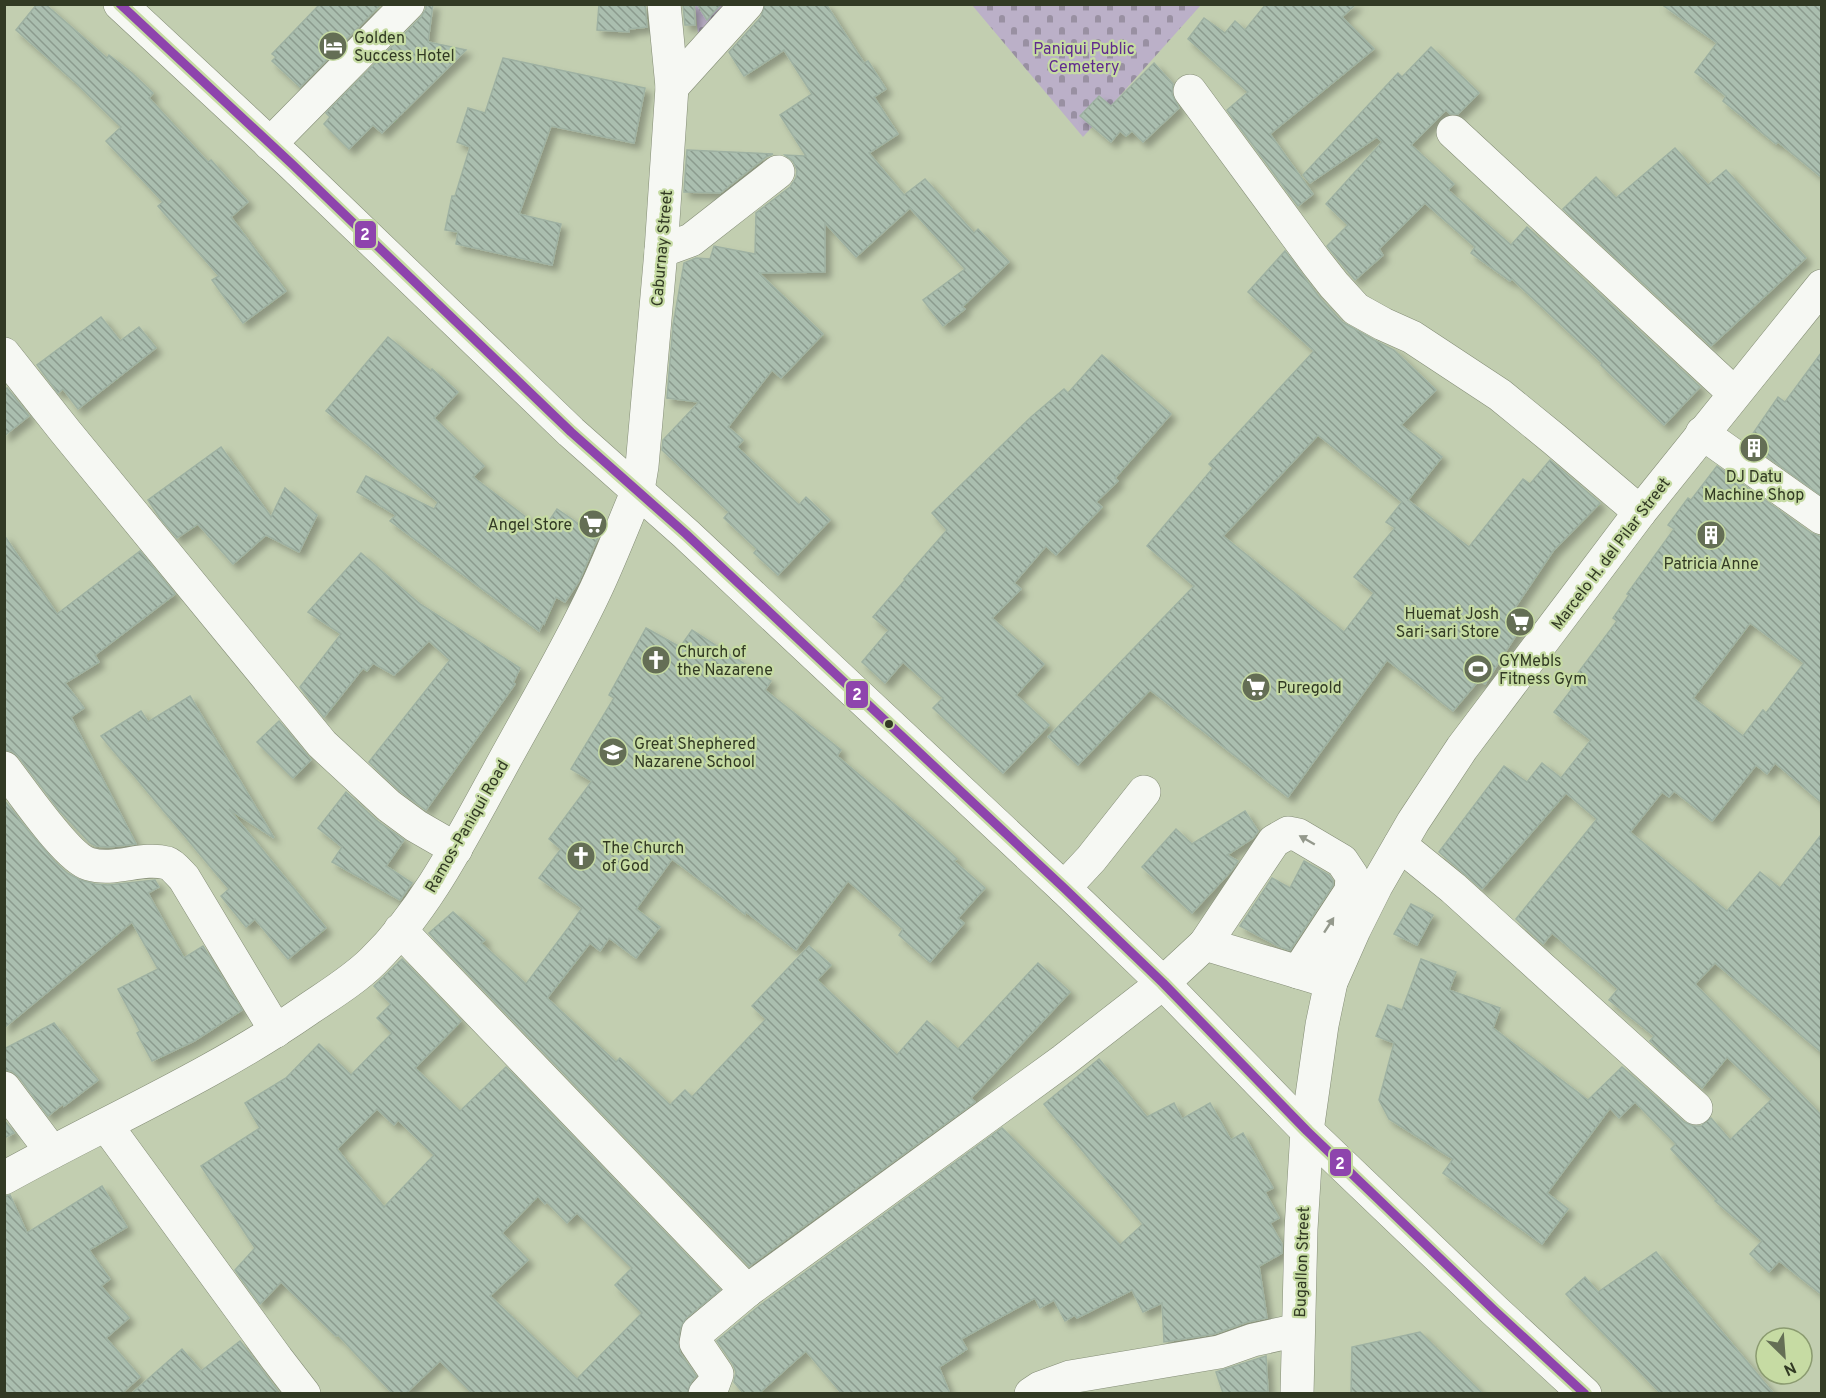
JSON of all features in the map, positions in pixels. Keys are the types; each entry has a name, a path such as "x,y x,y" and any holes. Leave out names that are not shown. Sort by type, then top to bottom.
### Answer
{"main road":[{"path":"120,4 571,432 686,534 1064,888 1163,984 1307,1131 1585,1394"},
{"path":"270,144 408,4"},
{"name":"Caburnay Street","path":"638,490 661,251 672,87 664,4"},
{"path":"672,87 747,4"},
{"path":"1190,91 1316,262 1356,309 1412,336 1500,395 1640,512"},
{"path":"1453,132 1734,393"},
{"path":"661,251 691,240 778,172"},
{"name":"Marcelo H. del Pilar Street","path":"1307,1131 1320,1036 1331,982 1376,886 1400,845 1462,748 1640,512 1821,286"},
{"path":"4,354 322,744 389,806 416,826 456,849"},
{"path":"1702,433 1821,518"},
{"name":"Ramos-Paniqui Road","path":"4,1178 223,1063 276,1031 373,961 428,893 456,849 596,590 638,490"},
{"path":"4,768 64,846 87,864 111,867 151,862 169,864 184,878 276,1031"},
{"path":"1064,888 1091,859 1144,792"},
{"path":"705,1394 713,1385 717,1374 696,1343 698,1332 747,1291 1064,1060 1163,984 1205,944 1274,841 1288,833 1299,835 1342,861 1352,876 1352,891 1298,972"},
{"path":"1400,845 1453,888 1696,1108"},
{"path":"400,930 747,1291"},
{"path":"1205,944 1331,982"},
{"path":"4,1088 52,1152"},
{"path":"106,1125 304,1394"},
{"name":"Bugallon Street","path":"1297,1394 1301,1229 1307,1131"},
{"path":"1031,1394 1040,1388 1070,1377 1219,1352 1253,1340 1298,1330"}],"green space":[{"path":"695,5 725,5 698,34"},
{"name":"Paniqui Public Cemetery","path":"972,5 1201,5 1083,137"}],"building":[{"path":"37,4 45,4 107,58 109,55 132,73 153,93 149,98 208,162 211,160 248,202 231,217 286,291 243,323 212,280 219,276 158,206 163,202 106,141 121,127 16,30"},
{"path":"320,4 381,4 300,87 272,61 276,57 272,54"},
{"path":"426,4 433,4 428,42 466,50 382,133 373,125 349,149 324,124 330,117 326,113 421,17"},
{"path":"599,4 645,4 647,27 629,29 629,32 597,30"},
{"path":"683,4 694,4 695,25 685,25"},
{"path":"697,4 721,4 707,20"},
{"path":"765,4 826,4 864,63 868,61 886,89 874,97 898,134 869,153 904,195 925,179 974,233 978,229 1009,262 962,307 965,309 943,326 923,300 965,269 910,208 856,257 825,223 825,272 759,273 823,334 781,378 772,370 728,427 743,440 737,447 799,505 806,497 830,520 778,575 754,553 757,549 724,518 729,512 662,450 663,440 699,402 667,398 673,325 684,263 696,258 710,259 714,246 755,254 756,213 790,187 796,178 797,170 793,161 785,155 806,156 780,115 812,94 784,50 744,76 729,52 761,17"},
{"path":"1266,4 1356,4 1342,17 1374,49 1270,134 1313,194 1298,206 1227,110 1248,92 1188,39 1204,18 1225,33 1235,21 1245,30"},
{"path":"1661,4 1821,4 1821,177 1723,101 1726,96 1695,72 1717,43"},
{"path":"1431,47 1479,93 1458,114 1450,114 1446,110 1411,145 1454,184 1448,190 1511,245 1527,227 1700,387 1664,425 1512,279 1510,281 1471,253 1475,247 1425,203 1379,249 1383,255 1355,280 1327,246 1348,225 1326,204 1382,142 1377,137 1310,183 1303,175 1398,73 1402,77"},
{"path":"503,58 645,88 634,143 551,126 519,214 561,224 552,265 456,244 458,232 445,230 452,196 455,196 470,147 457,142 468,108 485,113"},
{"path":"1154,63 1173,84 1172,94 1179,108 1143,142 1132,131 1126,136 1120,131 1111,142 1080,116 1099,96 1111,106"},
{"path":"1675,148 1708,185 1726,170 1806,258 1711,346 1563,209 1596,177 1616,198"},
{"path":"687,150 773,154 720,193 684,192"},
{"path":"1285,251 1319,297 1342,322 1394,350 1436,390 1401,425 1442,457 1408,500 1469,547 1523,479 1530,484 1550,460 1600,503 1553,551 1514,609 1527,618 1485,684 1479,680 1453,711 1387,660 1288,797 1150,690 1078,765 1048,737 1194,586 1147,546 1213,468 1209,464 1314,351 1248,292","holes":["1318,435 1402,502 1386,522 1395,528 1354,577 1374,593 1344,632 1223,536"]},
{"path":"101,317 120,341 139,327 156,348 78,409 63,389 58,393 37,365"},
{"path":"388,337 431,371 432,369 458,392 434,418 484,466 473,477 543,530 557,509 598,537 579,581 565,602 556,597 539,631 390,521 396,515 357,492 366,476 434,509 438,502 326,411"},
{"path":"1821,353 1821,495 1747,442 1778,397 1785,402"},
{"path":"1102,355 1171,414 1115,478 1118,481 1096,502 1102,507 1056,555 1046,546 1014,583 1021,589 992,618 1044,664 1016,695 1049,725 1003,773 933,708 943,698 903,662 885,683 862,662 889,630 873,617 947,530 932,513 1031,417 1064,389 1068,393"},
{"path":"7,388 29,416 4,436 4,390"},
{"path":"221,447 271,517 285,488 317,515 299,552 266,535 233,564 198,524 177,538 160,518 148,500"},
{"path":"1717,466 1811,533 1821,537 1821,802 1775,763 1767,774 1756,765 1712,821 1674,791 1669,797 1662,792 1630,832 1727,911 1760,872 1780,888 1821,835 1821,1052 1715,963 1695,984 1821,1115 1821,1294 1779,1261 1769,1272 1750,1254 1762,1241 1715,1201 1717,1200 1671,1149 1676,1144 1635,1102 1619,1118 1610,1108 1547,1193 1568,1209 1542,1244 1443,1173 1453,1159 1389,1119 1379,1100 1394,1043 1376,1036 1388,1005 1402,1010 1421,959 1456,972 1449,990 1500,1008 1493,1028 1588,1100 1622,1067 1684,1122 1693,1126 1701,1126 1711,1118 1730,1140 1772,1099 1727,1057 1702,1088 1650,1041 1654,1036 1609,1000 1618,989 1552,933 1543,944 1516,919 1597,819 1566,793 1482,889 1439,852 1504,766 1527,782 1542,763 1561,778 1591,740 1554,712 1572,689 1568,686 1617,621 1613,618 1629,595 1627,594 1674,529 1668,525 1688,498 1691,500","holes":["1750,623 1804,663 1766,713 1763,710 1743,736 1693,698"]},
{"path":"4,535 57,614 140,551 175,594 95,655 99,662 65,683 84,708 71,717 136,844 108,847 90,843 59,810 19,757 12,751 4,750"},
{"path":"361,553 420,604 520,668 513,683 515,684 426,810 401,792 369,762 450,660 429,641 394,675 373,663 367,671 363,668 324,717 300,687 341,634 308,612"},
{"path":"646,628 680,647 692,630 771,681 765,690 841,750 837,756 918,824 957,859 954,861 985,888 958,918 964,923 930,962 899,935 903,929 848,881 796,950 672,859 636,909 660,927 636,958 609,938 600,951 590,943 547,998 616,1062 620,1058 670,1105 685,1090 692,1097 766,1019 752,1006 809,946 831,965 817,980 897,1055 927,1021 958,1049 1038,963 1070,992 971,1098 975,1102 749,1266 429,933 453,912 485,940 481,943 526,984 568,928 582,908 539,878 561,849 549,839 592,781 571,769 614,698 609,695"},
{"path":"190,696 274,838 229,809 326,928 288,959 255,919 246,927 221,896 229,889 101,736 141,711 148,722"},
{"path":"279,721 311,760 293,778 257,742"},
{"path":"346,792 376,820 404,840 386,866 412,883 400,900 332,862 342,847 318,828"},
{"path":"4,800 55,862 67,873 80,880 108,885 155,880 159,887 148,893 184,958 203,946 242,1010 194,1041 152,1061 137,1033 140,1031 118,989 158,969 132,922 4,1028"},
{"path":"1245,811 1258,831 1253,838 1227,855 1238,861 1192,913 1142,867 1176,829 1192,844"},
{"path":"1304,861 1329,875 1333,885 1290,950 1240,926 1272,878 1290,888"},
{"path":"1411,904 1433,915 1417,945 1394,934"},
{"path":"402,959 461,1021 415,1068 460,1111 506,1067 720,1290 686,1318 680,1329 678,1341 680,1353 696,1376 687,1394 473,1394 440,1361 405,1394 393,1394 338,1335 336,1336 281,1282 260,1304 235,1270 255,1248 201,1166 260,1128 245,1103 286,1078 319,1044 351,1075 392,1033 377,1018 391,1004 374,986","holes":["377,1109 394,1125 398,1120 434,1155 384,1207 337,1149","538,1196 567,1223 577,1213 632,1268 615,1285 642,1313 577,1379 490,1296 528,1260 502,1233"]},
{"path":"54,1023 98,1080 48,1116 19,1077 12,1071 4,1070 4,1049"},
{"path":"1099,1059 1147,1117 1174,1103 1182,1119 1210,1103 1231,1140 1243,1133 1273,1188 1265,1192 1279,1218 1270,1223 1282,1244 1282,1253 1259,1266 1267,1318 1247,1322 1214,1334 1164,1342 1162,1303 1143,1312 1132,1290 1077,1318 1075,1315 1065,1321 1054,1300 1040,1308 1035,1298 961,1339 967,1349 939,1367 950,1394 842,1394 806,1351 758,1394 744,1394 734,1382 736,1372 733,1364 717,1341 759,1306 1002,1128 1120,1245 1143,1224 1044,1104"},
{"path":"4,1120 14,1133 4,1138"},
{"path":"102,1186 127,1227 89,1250 110,1279 101,1286 129,1318 106,1338 140,1377 121,1394 4,1394 4,1197 10,1195 27,1233"},
{"path":"1656,1252 1754,1370 1754,1386 1767,1386 1774,1394 1661,1394 1566,1294 1585,1277 1598,1292"},
{"path":"1420,1332 1483,1394 1351,1394 1352,1347"},
{"path":"240,1341 280,1394 131,1394 182,1349 201,1371"},
{"path":"1266,1356 1268,1391 1223,1393 1216,1372"}],"transit line":[{"name":"2","path":"120,4 293,165 571,432 686,534 1064,888 1163,983 1307,1131 1585,1394"}],"place":[{"name":"Golden Success Hotel","path":"333,46"},
{"name":"DJ Datu Machine Shop","path":"1754,448"},
{"name":"Angel Store","path":"593,524"},
{"name":"Patricia Anne","path":"1711,535"},
{"name":"Huemat Josh Sari-sari Store","path":"1520,622"},
{"name":"Church of the Nazarene","path":"656,660"},
{"name":"GYMebls Fitness Gym","path":"1478,669"},
{"name":"Puregold","path":"1256,687"},
{"name":"Great Shephered Nazarene School","path":"613,752"},
{"name":"The Church of God","path":"581,856"}]}
